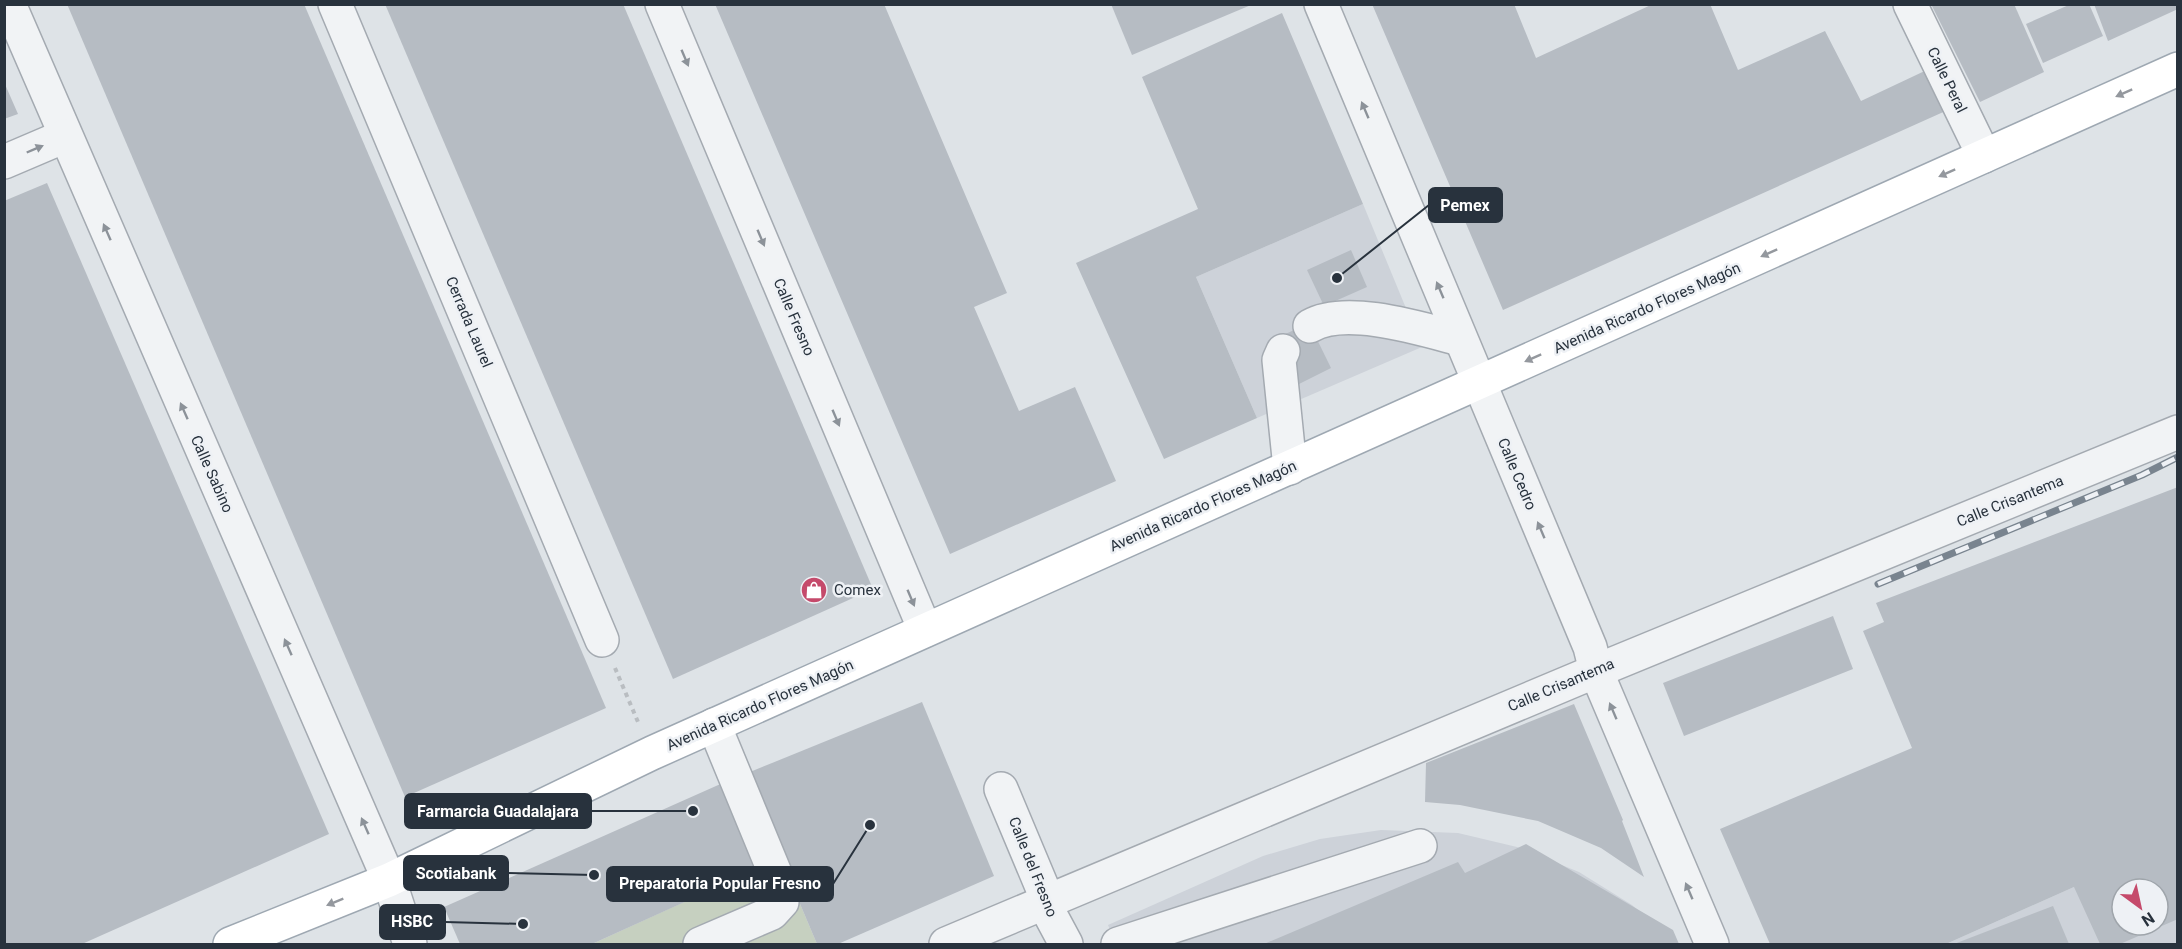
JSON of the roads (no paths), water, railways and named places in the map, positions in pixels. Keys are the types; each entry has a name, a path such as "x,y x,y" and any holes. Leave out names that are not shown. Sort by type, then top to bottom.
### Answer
{"main road":[{"name":"Avenida Ricardo Flores Magón","path":"230,945 389,880 652,753 2178,69"}],"street":[{"name":"Calle Sabino","path":"9,4 389,880 410,945"},
{"name":"Cerrada Laurel","path":"335,4 602,640"},
{"name":"Calle Fresno","path":"662,4 925,630"},
{"name":"Calle Cedro","path":"1321,4 1590,647 1596,671 1712,945"},
{"name":"Calle Peral","path":"1910,4 1984,156"},
{"path":"4,162 65,136"},
{"path":"1310,326 1320,320 1360,318 1409,325 1460,339"},
{"path":"1283,351 1279,360 1290,468"},
{"name":"Calle Crisantema","path":"946,945 1596,671 2178,432"},
{"path":"700,945 772,913 782,902 782,890 714,725"},
{"name":"Calle del Fresno","path":"1001,789 1045,894 1044,903 1066,945"},
{"path":"1118,945 1420,846"}],"railway":[{"path":"1878,584 2142,475 2178,457"}],"place":[{"name":"Pemex","path":"1337,278"},
{"name":"Comex","path":"814,590"},
{"name":"Farmarcia Guadalajara","path":"693,811"},
{"name":"Preparatoria Popular Fresno","path":"870,825"},
{"name":"Scotiabank","path":"594,875"},
{"name":"HSBC","path":"523,924"}]}
